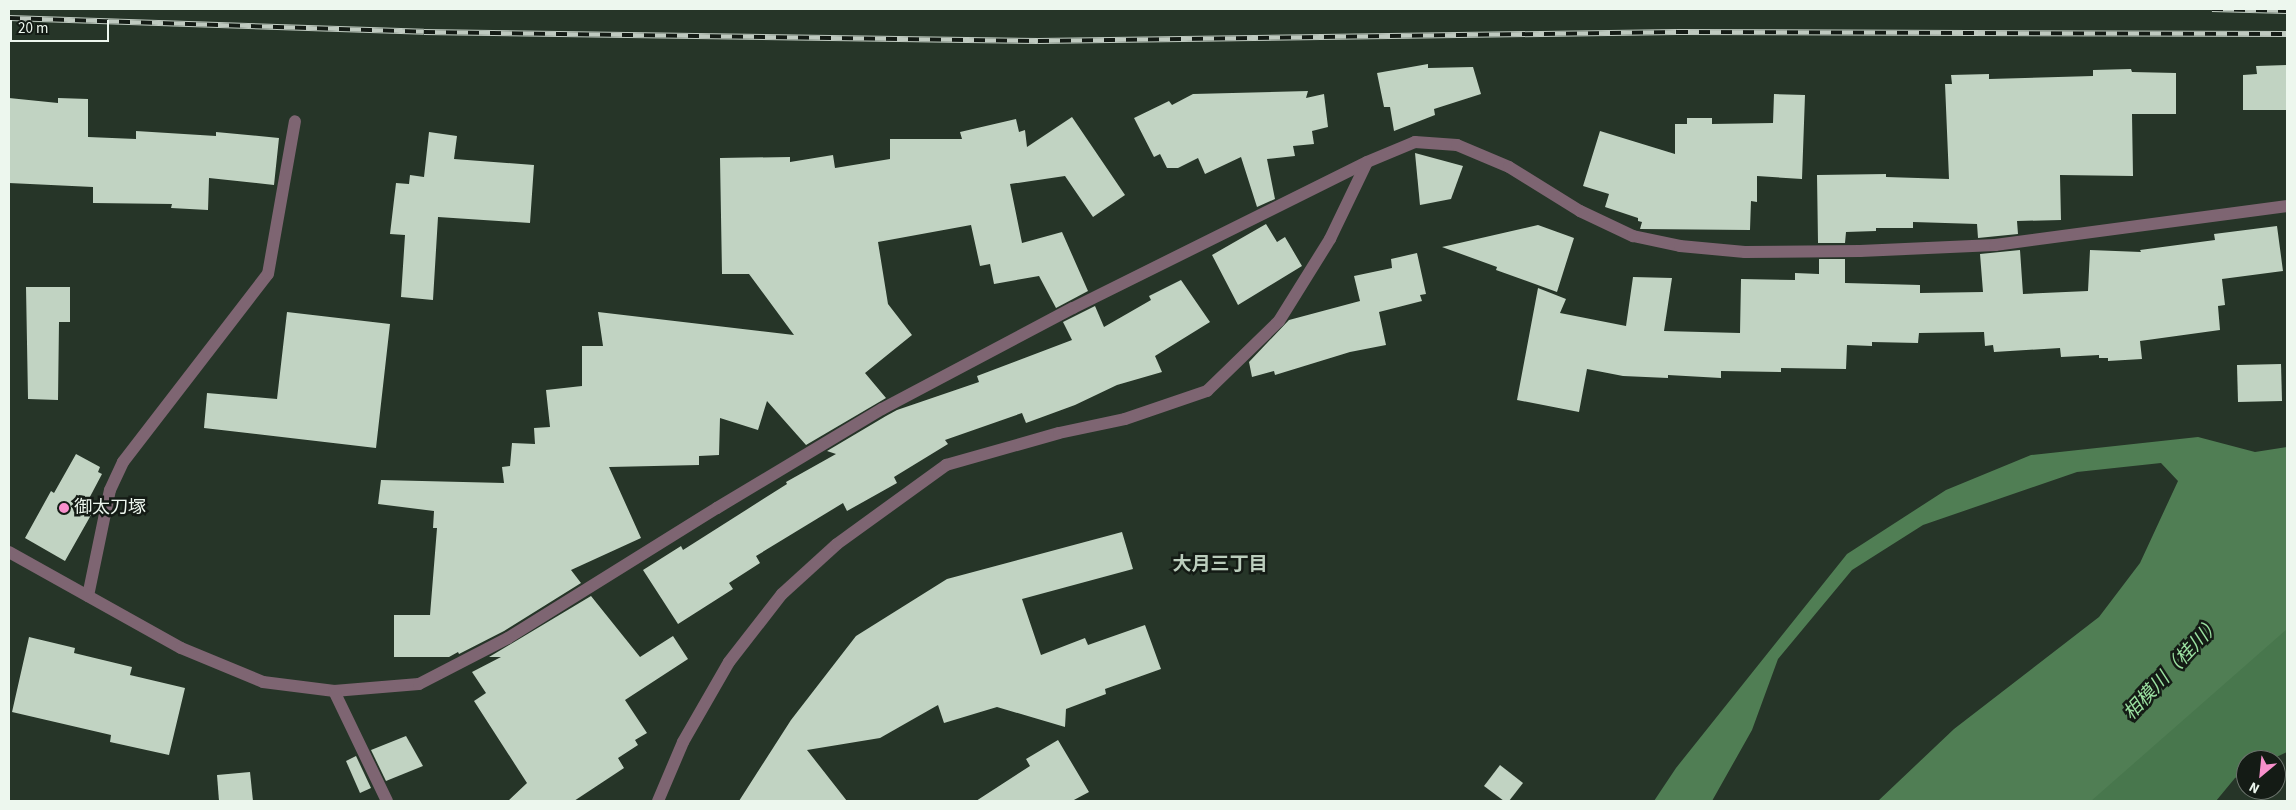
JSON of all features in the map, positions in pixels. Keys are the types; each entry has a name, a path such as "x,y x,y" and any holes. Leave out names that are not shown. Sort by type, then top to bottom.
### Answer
{"street":[{"path":"88,596 110,490 123,462 268,274 295,122"},
{"path":"9,552 182,648 264,682 334,691 419,684 500,642 716,508 882,409 1073,308 1367,162 1416,142 1457,145 1509,167 1580,211 1633,236 1680,246 1745,252 1860,251 1995,245 2287,206"},
{"path":"658,801 683,742 729,662 782,594 837,544 946,465 1059,433 1125,419 1207,391 1279,321 1330,239 1367,162"},
{"path":"334,691 386,801"}],"shaded area":[{"path":"2287,628 2287,752 2286,750 2236,750 2236,778 2216,801 2070,801"}],"water":[{"name":"相模川（桂川）","path":"2198,437 2255,452 2287,447 2287,629 2091,801 1878,801 1954,729 2099,617 2140,563 2178,481 2161,463 2077,472 1923,525 1852,570 1778,659 1752,730 1712,801 1654,801 1676,768 1847,554 1946,490 2031,455"}],"building":[{"path":"1428,64 1428,68 1473,67 1481,94 1434,109 1435,115 1394,131 1390,107 1384,107 1377,73"},
{"path":"2287,65 2287,110 2243,110 2243,75 2257,74 2256,66"},
{"path":"2131,69 2132,72 2176,73 2176,114 2132,114 2133,176 2060,175 2061,220 2017,221 2018,234 1978,238 1977,224 1913,222 1913,228 1876,228 1876,231 1846,232 1845,243 1818,243 1817,175 1886,174 1886,177 1949,179 1945,84 1952,84 1951,75 1989,74 1989,79 2093,76 2093,70"},
{"path":"1308,91 1306,98 1324,94 1328,127 1312,131 1314,144 1293,146 1295,156 1267,159 1275,199 1257,207 1241,157 1205,174 1198,158 1178,168 1167,168 1160,154 1154,157 1134,118 1169,101 1172,105 1193,94"},
{"path":"1774,94 1805,95 1802,179 1757,176 1757,202 1751,201 1750,230 1640,229 1642,222 1638,221 1638,218 1605,207 1609,194 1583,186 1600,131 1675,154 1675,124 1687,124 1687,118 1712,118 1712,124 1773,123"},
{"path":"9,98 58,103 58,98 88,99 88,137 136,139 136,131 216,136 216,132 279,138 274,185 209,178 208,210 171,208 172,204 93,203 93,187 9,183"},
{"path":"1072,117 1125,195 1093,217 1065,176 1010,184 1022,243 1062,232 1088,291 1056,308 1039,276 994,284 990,264 980,266 971,225 878,242 888,304 912,335 865,373 886,398 806,445 767,401 758,430 720,418 719,455 699,456 699,465 609,467 641,538 571,570 581,583 504,631 459,654 458,652 449,657 394,657 394,615 430,615 437,528 433,528 434,511 378,504 381,480 504,483 502,467 510,466 512,443 535,444 534,428 550,427 546,390 582,386 582,346 603,346 598,312 794,335 749,274 722,274 720,158 790,157 790,162 833,155 835,168 890,159 890,139 962,139 960,132 1016,119 1019,132 1025,130 1027,147"},
{"path":"429,132 457,136 454,159 534,165 530,223 438,217 433,300 401,297 405,235 390,234 396,183 409,184 410,175 424,177"},
{"path":"1415,153 1463,166 1451,199 1420,205"},
{"path":"1266,224 1277,242 1285,237 1302,266 1238,305 1212,255"},
{"path":"1538,225 1574,238 1557,292 1496,270 1497,267 1442,247"},
{"path":"2277,226 2283,271 2222,279 2225,305 2218,306 2220,330 2140,341 2142,359 2108,361 2108,358 2099,358 2099,355 2061,357 2060,348 1994,352 1993,345 1985,346 1984,332 1919,333 1918,343 1872,342 1872,346 1847,345 1846,369 1781,368 1781,372 1721,371 1721,378 1668,375 1668,378 1623,376 1587,369 1579,412 1517,400 1538,288 1566,299 1560,313 1626,326 1633,277 1672,278 1664,331 1740,333 1741,279 1795,280 1795,273 1819,274 1819,259 1845,259 1845,283 1920,285 1920,293 1983,292 1980,254 2020,250 2023,294 2088,291 2090,250 2141,252 2140,250 2215,240 2214,234"},
{"path":"1417,253 1426,294 1420,295 1422,301 1379,312 1386,345 1350,352 1275,375 1274,371 1252,377 1249,362 1289,320 1360,301 1354,276 1392,268 1391,259"},
{"path":"1181,280 1210,322 1155,356 1162,372 1117,385 1075,405 1026,423 1022,413 945,440 948,444 894,477 897,483 847,511 843,503 756,556 760,563 729,583 733,589 678,624 643,570 681,546 683,550 787,484 786,482 836,454 827,451 897,410 979,382 977,376 1072,340 1063,322 1095,306 1104,327 1151,300 1149,296"},
{"path":"26,287 70,287 70,322 59,322 58,400 28,399"},
{"path":"287,312 390,324 376,448 204,428 207,393 277,399"},
{"path":"2281,364 2282,401 2238,402 2237,365"},
{"path":"76,454 100,467 98,472 102,474 83,510 91,515 65,561 25,538 51,491 54,493"},
{"path":"1122,532 1133,569 1022,599 1041,655 1085,638 1088,645 1145,625 1161,669 1105,689 1106,694 1066,709 1065,727 997,707 944,723 938,705 880,738 807,750 847,801 739,801 791,720 856,636 947,579"},
{"path":"591,596 640,657 673,636 688,659 625,700 647,733 635,740 638,745 618,758 624,768 574,801 508,801 527,783 474,701 486,693 472,672 501,657 489,657"},
{"path":"29,637 75,648 74,653 132,667 130,675 185,688 169,755 110,742 111,735 12,712"},
{"path":"406,736 423,766 386,781 371,750"},
{"path":"1058,740 1089,792 1072,801 976,801 1030,766 1026,759"},
{"path":"356,756 371,788 360,793 346,761"},
{"path":"1500,765 1523,783 1509,801 1504,801 1484,786"},
{"path":"250,772 253,801 219,801 217,775"}],"railway":[{"path":"2212,9 2287,11"},
{"path":"9,18 424,32 1038,41 1677,32 2287,34"}],"place":[{"name":"御太刀塚","path":"64,508"}],"district":[{"name":"大月三丁目","path":"1220,565"}]}
